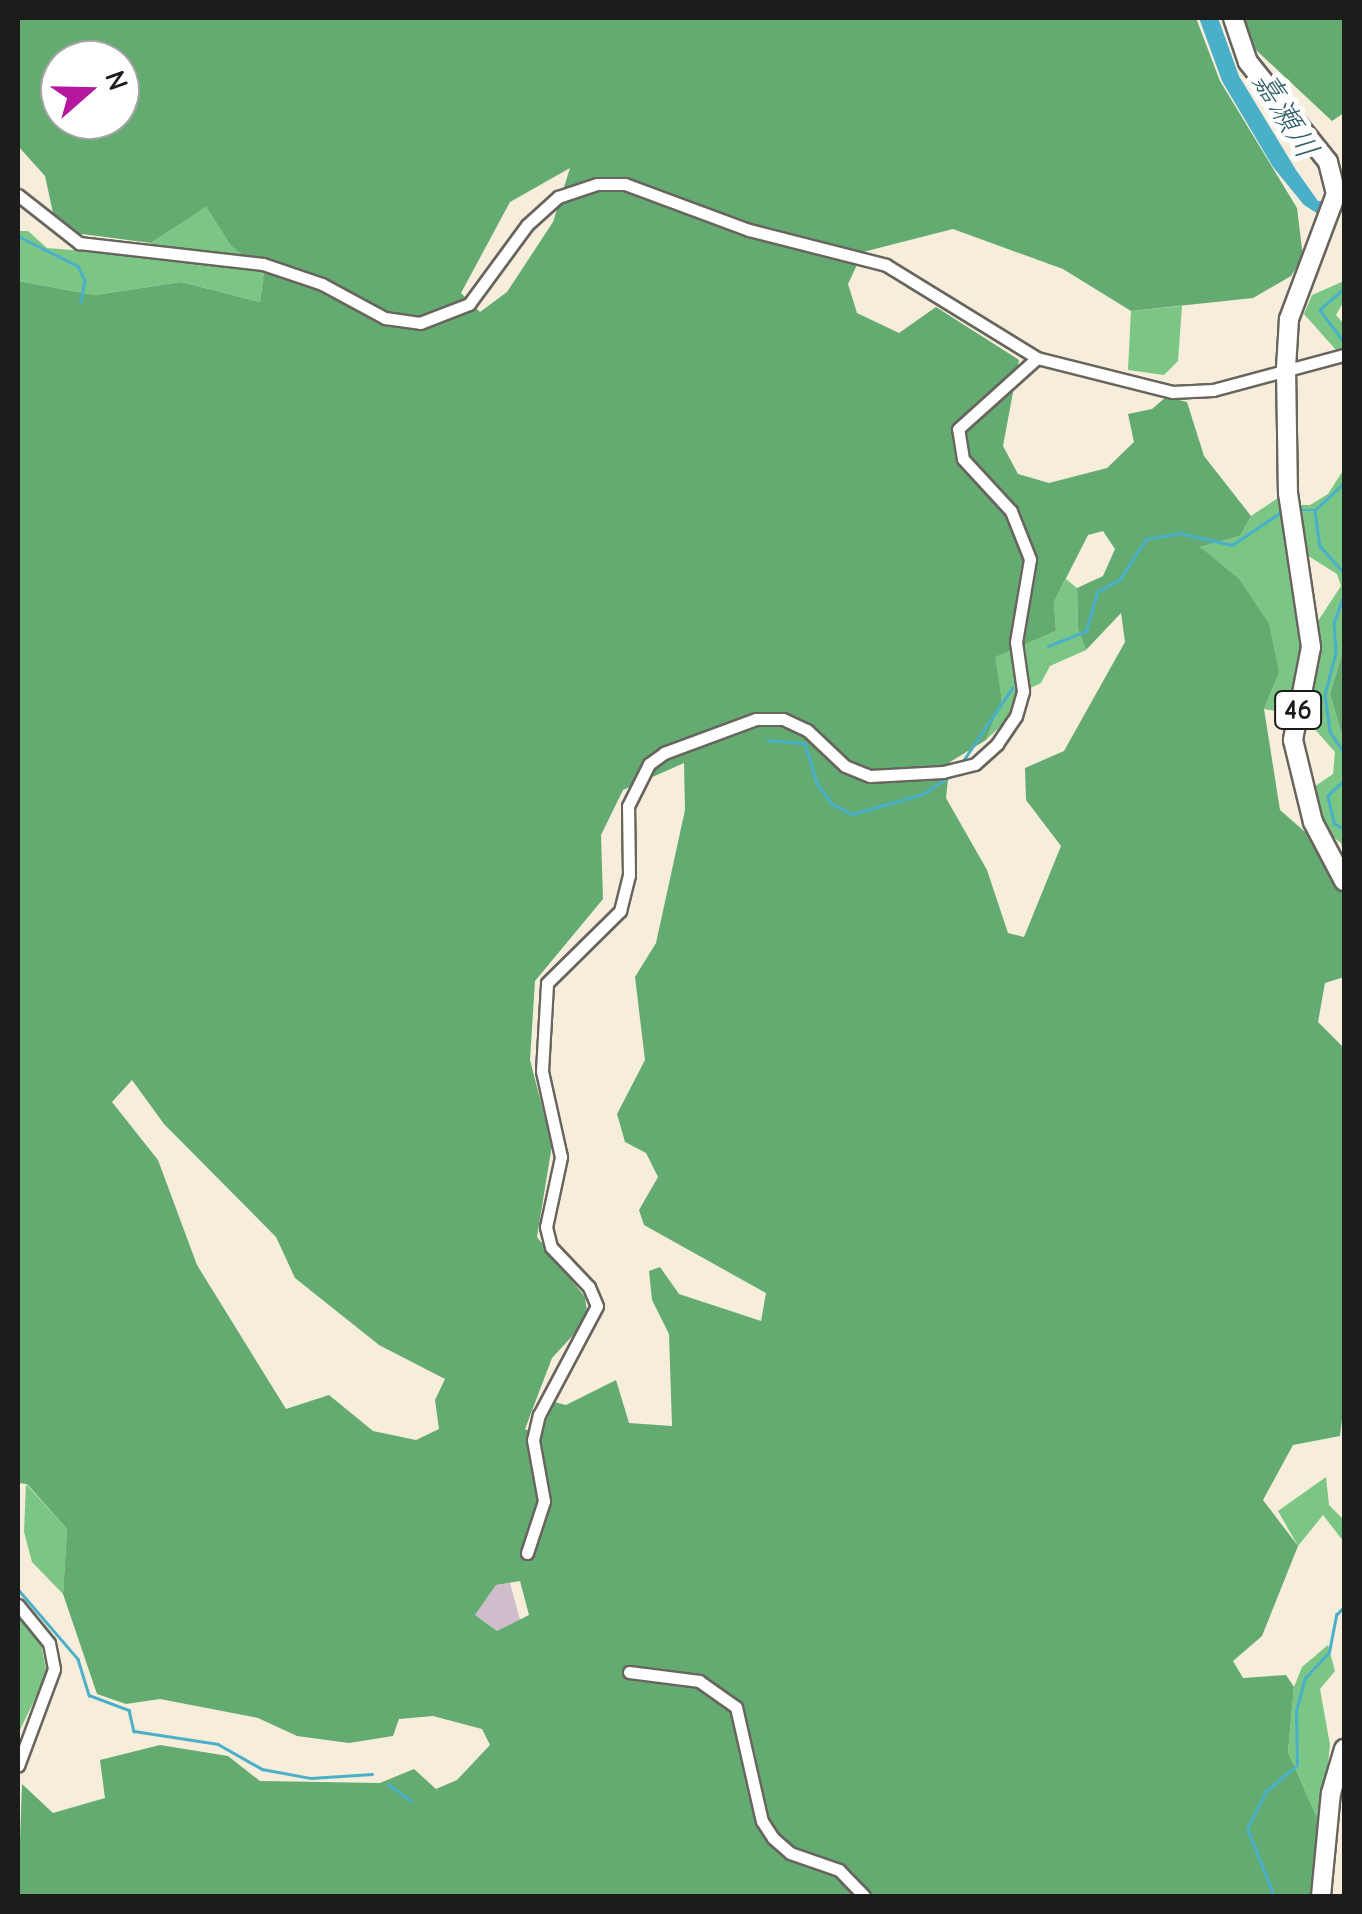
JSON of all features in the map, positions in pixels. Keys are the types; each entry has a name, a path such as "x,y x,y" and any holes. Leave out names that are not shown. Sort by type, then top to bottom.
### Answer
{"main road":[{"path":"1233,18 1248,62 1328,162 1336,194 1332,218 1298,286 1286,368"},
{"name":"46","path":"1286,368 1288,493 1312,647 1293,740 1313,822 1344,882"},
{"path":"1322,1896 1330,1793 1344,1749"}],"street":[{"path":"18,195 79,243 262,264 322,284 385,318 420,323 469,304 526,224 558,197 597,184 625,184 749,230 886,265 1037,358 1172,392 1213,390 1340,356"},
{"path":"526,1553 544,1502 534,1440 539,1415 596,1306 589,1288 551,1247 546,1227 562,1157 542,1072 547,983 620,911 629,874 628,806 649,764 664,753 756,719 783,719 807,730 845,766 870,776 975,764 997,744 1016,716 1023,691 1016,642 1030,559 1012,511 963,459 958,429 1037,358"},
{"path":"18,1605 49,1643 54,1670 18,1766"},
{"path":"629,1672 699,1680 736,1707 762,1821 773,1838 790,1853 838,1870 864,1896"}],"shaded area":[{"path":"510,1583 520,1620 497,1631 475,1615 496,1585"}],"green space":[{"path":"18,18 1196,18 1220,81 1297,208 1303,257 1291,276 1253,298 1131,311 1063,269 953,229 863,252 848,284 857,313 899,333 936,307 1019,360 1003,446 1018,474 1049,483 1107,468 1134,442 1128,414 1152,409 1166,397 1187,402 1204,456 1251,516 1240,536 1200,547 1239,579 1269,624 1279,673 1264,709 1280,810 1312,838 1344,896 1344,977 1325,983 1318,1022 1344,1048 1344,1403 1340,1436 1293,1445 1263,1500 1298,1546 1262,1636 1233,1661 1243,1678 1286,1675 1294,1687 1288,1752 1321,1827 1316,1896 18,1896 22,1784 53,1813 105,1798 100,1760 160,1745 228,1756 260,1781 380,1783 414,1769 436,1789 457,1780 490,1745 482,1729 433,1716 399,1719 393,1736 349,1743 297,1736 258,1718 160,1699 126,1704 97,1694 63,1594 67,1529 27,1484 18,1483 18,281 95,295 181,282 260,302 264,271 231,246 206,207 151,243 74,233 53,213 45,176 18,146","holes":["570,168 553,222 507,292 480,312 461,293 510,202","1103,531 1115,549 1103,576 1077,588 1078,629 1086,650 1121,613 1125,642 1064,751 1025,768 1026,800 1061,846 1024,937 1008,933 987,870 946,798 950,762 986,740 1002,700 995,657 1056,631 1054,602 1088,535","684,763 685,810 656,943 635,977 645,1060 617,1114 625,1142 646,1153 658,1177 639,1210 644,1225 766,1293 761,1321 679,1294 660,1267 649,1271 652,1300 669,1334 672,1426 629,1423 616,1380 566,1405 554,1402 540,1436 525,1429 552,1358 588,1319 585,1297 537,1237 552,1145 530,1060 535,981 603,899 601,835 623,790","132,1080 164,1124 276,1237 295,1278 379,1345 445,1379 435,1400 439,1429 416,1440 373,1431 329,1395 286,1409 197,1265 158,1160 112,1102","520,1581 529,1615 497,1631 475,1615 496,1585"]},
{"path":"1243,18 1344,18 1344,113 1332,121 1256,50"},
{"path":"206,207 231,246 264,270 260,302 181,282 95,295 18,281 18,231 28,231 47,248 146,256 151,243"},
{"path":"1344,281 1344,301 1336,315 1344,324 1344,348 1336,350 1304,314 1312,295"},
{"path":"1182,306 1178,361 1164,375 1128,370 1131,311"},
{"path":"1344,469 1344,611 1341,658 1330,694 1344,742 1344,855 1341,843 1324,830 1311,789 1333,774 1335,752 1311,725 1306,706 1316,624 1341,586 1337,574 1302,552 1295,505 1310,505 1328,494"},
{"path":"1281,496 1305,641 1291,714 1264,709 1279,673 1200,547 1240,536 1251,516"},
{"path":"1066,579 1077,588 1078,629 1086,650 1050,666 1041,683 1017,694 1006,721 986,740 1002,700 994,657 1056,631 1054,602"},
{"path":"1344,611 1344,742 1330,694 1341,658"},
{"path":"1326,1477 1329,1505 1344,1520 1344,1542 1323,1515 1298,1546 1278,1511"},
{"path":"26,1484 67,1529 63,1594 32,1562 24,1532"},
{"path":"18,1615 40,1639 47,1674 18,1734"},
{"path":"1328,1645 1335,1671 1320,1689 1330,1745 1321,1827 1288,1752 1294,1687 1302,1667"}],"water":[{"path":"1199,18 1218,18 1239,76 1296,170 1318,201 1344,200 1344,212 1323,217 1304,205 1273,167 1222,81"}],"waterway":[{"path":"18,236 78,266 85,281 81,302"},
{"path":"1344,289 1320,310 1344,342"},
{"path":"1297,510 1315,510 1344,483"},
{"path":"1048,646 1086,631 1097,592 1120,579 1146,539 1179,533 1232,545 1284,510"},
{"path":"1315,512 1320,546 1344,573"},
{"path":"1344,596 1334,623 1336,653 1325,695 1330,732 1344,752"},
{"path":"963,761 1012,688"},
{"path":"767,740 805,743 817,783 832,804 852,814 923,794 951,775"},
{"path":"1344,781 1328,796 1334,823 1344,829"},
{"path":"18,1589 78,1659 89,1695 129,1710 134,1731 218,1744 262,1769 311,1778 372,1774"},
{"path":"1274,1896 1247,1829 1266,1791 1297,1765 1296,1711 1305,1678 1329,1652 1336,1615 1344,1607"},
{"path":"388,1784 411,1801"}],"water label":[{"name":"嘉瀬川","path":"1285,115"}]}
